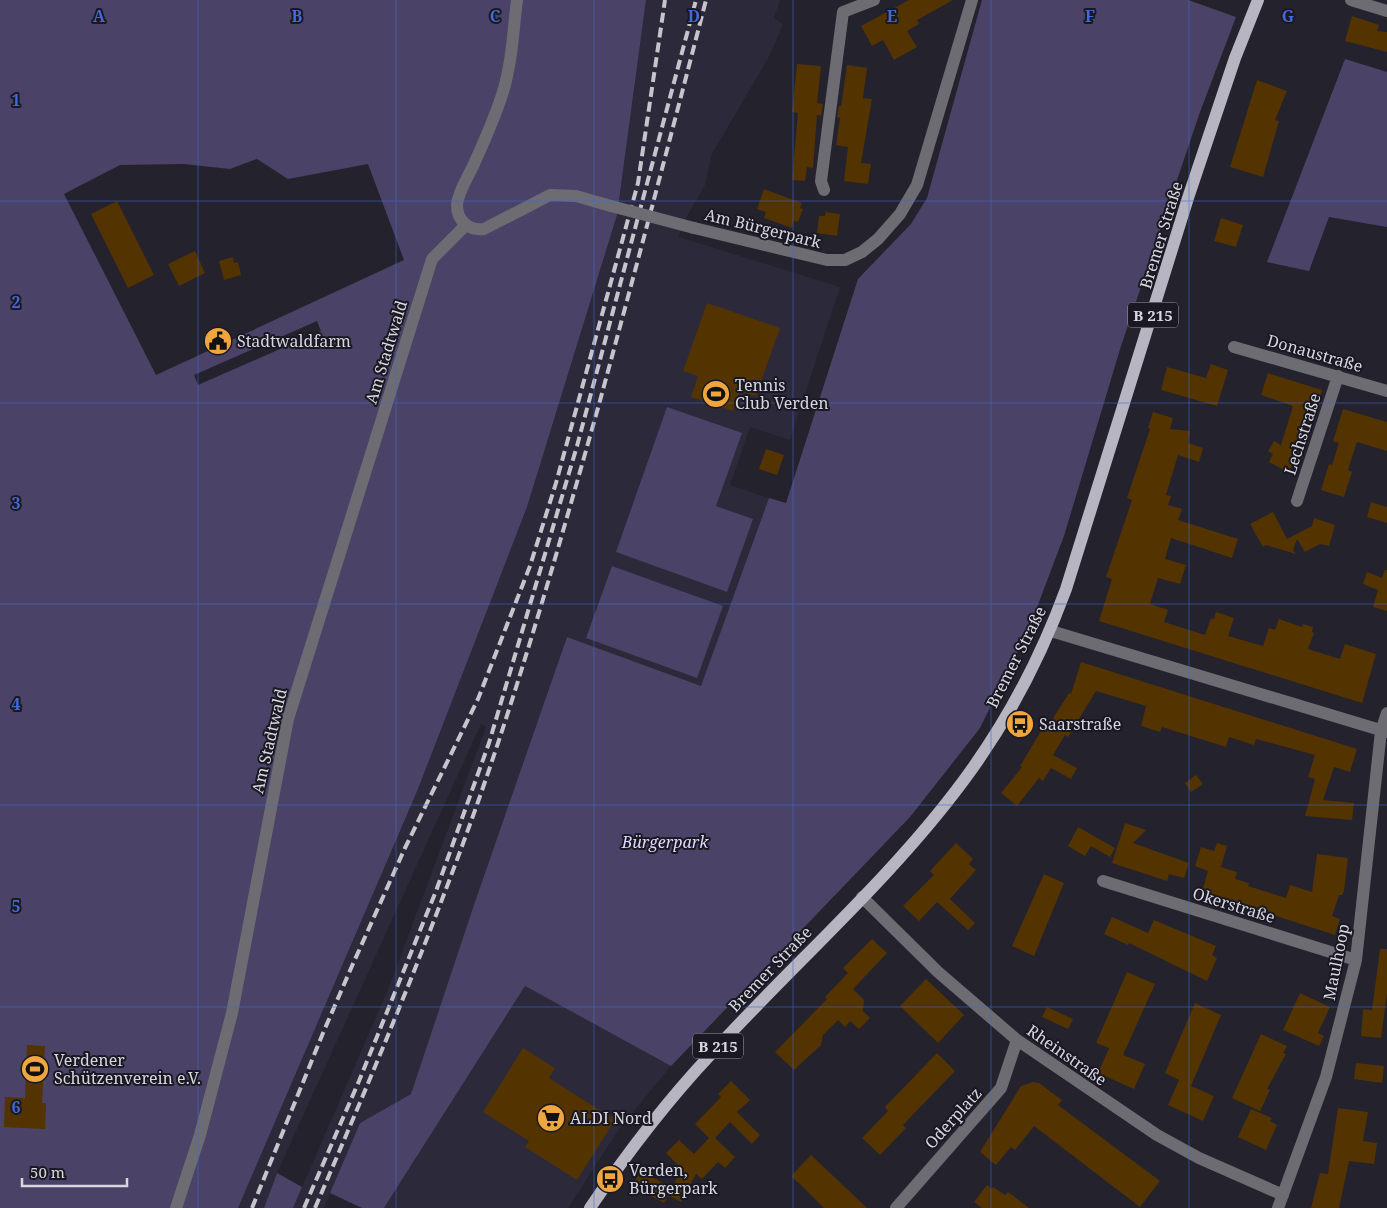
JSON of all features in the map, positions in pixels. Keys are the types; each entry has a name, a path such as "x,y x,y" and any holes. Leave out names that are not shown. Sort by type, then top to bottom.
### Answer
{"main road":[{"name":"Bremer Straße","path":"590,1208 669,1102 732,1032 921,834 964,780 1006,715 1051,631 1080,548 1234,58 1258,0"}],"street":[{"path":"466,225 458,214 458,198 488,133 502,94 510,65 517,0"},
{"path":"824,190 821,181 843,12 874,0"},
{"name":"Am Bürgerpark","path":"466,225 475,230 484,229 550,195 576,196 694,228 827,260 845,260 862,252 878,239 900,214 918,185 972,0"},
{"path":"1351,0 1387,11"},
{"name":"Am Stadtwald","path":"176,1208 200,1135 232,1013 288,719 432,260 466,225"},
{"name":"Donaustraße","path":"1234,347 1387,391"},
{"name":"Lechstraße","path":"1297,501 1338,376"},
{"path":"1051,631 1384,732"},
{"name":"Maulhoop","path":"1278,1208 1326,1077 1356,960 1387,713"},
{"name":"Okerstraße","path":"1103,881 1356,960"},
{"name":"Rheinstraße","path":"862,897 938,972 1017,1040 1157,1135 1199,1158 1283,1195"},
{"name":"Oderplatz","path":"896,1208 1001,1088 1017,1040"}],"shaded area":[{"path":"646,0 780,0 774,18 783,24 770,55 712,154 705,185 682,225 679,237 840,287 790,440 750,427 730,485 769,498 701,686 567,637 411,1094 360,1123 324,1208 293,1208 389,987 486,727 481,724 277,1173 264,1208 238,1208 418,789 527,507 617,215"},
{"path":"525,986 671,1066 619,1129 568,1208 384,1208"}],"green space":[{"path":"0,0 646,0 617,215 527,507 418,789 238,1208 0,1208","holes":["257,159 288,179 368,164 404,260 156,375 64,194 120,165 184,164 230,169","317,321 321,331 198,385 194,375"]},
{"name":"Bürgerpark","path":"982,0 1188,0 1236,17 1200,112 1121,346 1064,536 1028,631 980,728 910,817 671,1066 525,986 384,1208 362,1208 330,1193 360,1123 411,1094 567,637 701,686 769,498 786,503 858,279 911,224 927,198"},
{"path":"1345,59 1387,72 1387,227 1329,217 1309,271 1267,262"},
{"path":"667,407 742,433 716,506 753,519 727,592 616,552"},
{"path":"612,566 723,606 697,678 586,638"},
{"path":"277,1173 302,1187 293,1208 264,1208"}],"building":[{"path":"909,0 953,0 917,20 919,24 907,31 917,47 894,60 883,40 872,46 861,26"},
{"path":"1352,16 1379,25 1377,31 1387,32 1387,52 1345,41"},
{"path":"797,64 821,66 817,103 823,104 821,116 817,115 813,168 807,167 805,181 792,180 798,113 792,112"},
{"path":"847,65 867,68 863,98 872,99 861,163 871,164 868,184 844,181 848,147 836,145 840,118 837,117 839,106 841,106"},
{"path":"1257,80 1287,91 1275,120 1279,121 1263,177 1230,167"},
{"path":"764,189 802,203 800,208 803,209 798,222 794,221 792,228 764,218 766,212 757,209"},
{"path":"117,201 154,275 128,288 91,214"},
{"path":"826,212 840,214 837,236 817,233 819,216 825,216"},
{"path":"1221,218 1243,225 1236,247 1214,241"},
{"path":"195,251 205,273 179,286 168,264"},
{"path":"233,257 234,263 238,262 241,275 224,280 219,261"},
{"path":"707,303 780,328 756,396 740,391 733,411 691,397 698,376 683,371"},
{"path":"222,326 228,339 210,348 204,334"},
{"path":"1211,364 1228,370 1217,406 1161,390 1167,367 1206,378"},
{"path":"1268,373 1322,390 1319,409 1314,408 1298,456 1288,472 1269,462 1273,454 1268,451 1274,441 1281,445 1293,406 1261,395"},
{"path":"1343,409 1387,422 1387,451 1357,442 1348,470 1352,472 1344,497 1321,490 1329,464 1332,465 1339,443 1333,441"},
{"path":"1153,412 1173,418 1170,429 1190,431 1188,443 1203,448 1199,462 1178,455 1166,495 1171,496 1168,505 1182,509 1178,520 1238,539 1232,558 1171,538 1165,559 1186,565 1180,584 1158,578 1150,604 1168,610 1164,622 1205,635 1211,618 1214,619 1216,612 1234,618 1228,636 1263,646 1269,628 1275,630 1279,619 1302,627 1303,624 1313,627 1312,632 1314,633 1308,649 1340,659 1345,644 1376,654 1362,703 1099,621 1112,579 1106,577 1132,500 1127,498 1150,429 1148,428"},
{"path":"766,449 784,455 777,475 759,469"},
{"path":"1371,502 1387,507 1387,523 1367,517"},
{"path":"1273,512 1287,539 1312,526 1314,518 1335,525 1329,546 1320,544 1305,552 1297,539 1293,550 1296,554 1266,545 1263,547 1250,524"},
{"path":"1385,570 1387,570 1387,611 1373,607 1378,590 1363,584 1367,572 1382,578"},
{"path":"1081,662 1357,749 1350,772 1334,767 1323,800 1354,803 1352,820 1305,816 1315,779 1308,777 1315,755 1256,739 1254,745 1229,737 1226,747 1162,727 1160,732 1141,726 1146,706 1096,691 1068,737 1065,735 1053,755 1077,768 1071,779 1051,768 1043,781 1039,778 1017,806 1001,793 1022,767 1020,766 1047,721 1050,723 1069,693 1071,694"},
{"path":"1196,775 1203,784 1191,792 1185,783"},
{"path":"1125,823 1146,830 1133,843 1189,863 1184,878 1169,874 1167,881 1112,863"},
{"path":"1078,827 1115,848 1110,857 1091,846 1085,856 1068,846"},
{"path":"956,843 973,859 969,864 976,870 950,899 975,923 968,930 937,902 919,921 903,906 934,875 930,871"},
{"path":"1217,843 1227,846 1221,867 1237,872 1235,879 1249,883 1248,886 1286,898 1290,885 1312,892 1317,854 1348,858 1344,891 1342,895 1339,895 1332,916 1340,919 1335,935 1202,892 1208,871 1195,866 1201,847 1214,851"},
{"path":"1044,874 1064,883 1034,956 1012,946"},
{"path":"1112,917 1148,933 1154,920 1216,946 1212,955 1217,958 1207,981 1129,943 1128,945 1104,934"},
{"path":"872,939 887,953 853,989 864,1000 863,1011 870,1018 859,1029 850,1021 845,1027 838,1020 823,1035 821,1045 794,1070 775,1052 827,999 825,997 848,973 843,968"},
{"path":"1380,949 1387,949 1387,993 1381,1038 1361,1036 1363,1009 1372,1010"},
{"path":"1127,972 1155,984 1123,1055 1145,1064 1134,1089 1098,1073 1109,1048 1096,1043"},
{"path":"926,979 964,1015 938,1043 900,1006"},
{"path":"1300,993 1330,1007 1318,1033 1324,1036 1319,1046 1283,1030"},
{"path":"1195,1003 1221,1015 1191,1086 1214,1096 1203,1121 1168,1105 1179,1080 1165,1073"},
{"path":"1047,1007 1073,1019 1068,1029 1042,1017"},
{"path":"1261,1034 1287,1046 1283,1053 1286,1054 1267,1089 1270,1090 1260,1111 1232,1098"},
{"name":"Verdener Schützenverein e.V.","path":"27,1045 45,1046 42,1103 46,1103 45,1129 4,1127 5,1097 25,1098"},
{"path":"523,1048 555,1068 549,1078 615,1120 577,1180 525,1147 529,1141 483,1112"},
{"path":"937,1053 955,1071 903,1125 906,1128 880,1155 862,1138 888,1111 885,1107"},
{"path":"1356,1063 1384,1066 1382,1083 1354,1079"},
{"path":"731,1081 750,1100 737,1112 760,1135 752,1144 730,1122 715,1138 735,1157 725,1168 718,1162 702,1179 696,1174 681,1202 668,1195 682,1169 666,1153 679,1140 694,1154 709,1138 695,1124 721,1097 718,1094"},
{"path":"1033,1082 1039,1083 1062,1100 1058,1105 1160,1181 1140,1207 1034,1126 1015,1150 1011,1147 996,1165 980,1152 1021,1086"},
{"path":"1338,1108 1368,1112 1363,1141 1377,1143 1374,1164 1349,1161 1339,1208 1311,1208 1320,1173 1328,1174"},
{"path":"1251,1109 1272,1118 1270,1121 1277,1125 1266,1150 1238,1137"},
{"path":"811,1155 867,1208 824,1208 791,1176"},
{"path":"641,1171 672,1188 664,1203 632,1186"},
{"path":"987,1185 1005,1195 1008,1192 1029,1208 982,1208 974,1202"}],"railway":[{"path":"252,1208 352,966 405,848 478,699 530,566 556,483 638,183 665,0"},
{"path":"304,1208 359,1081 436,891 489,743 577,446 696,0"},
{"path":"315,1208 441,903 479,799 527,653 598,408 706,0"}],"place":[{"name":"Stadtwaldfarm","path":"218,341"},
{"name":"Tennis Club Verden","path":"716,394"},
{"name":"Saarstraße","path":"1020,724"},
{"name":"Verdener Schützenverein e.V.","path":"35,1069"},
{"name":"ALDI Nord","path":"551,1118"},
{"name":"Verden, Bürgerpark","path":"610,1179"}]}
